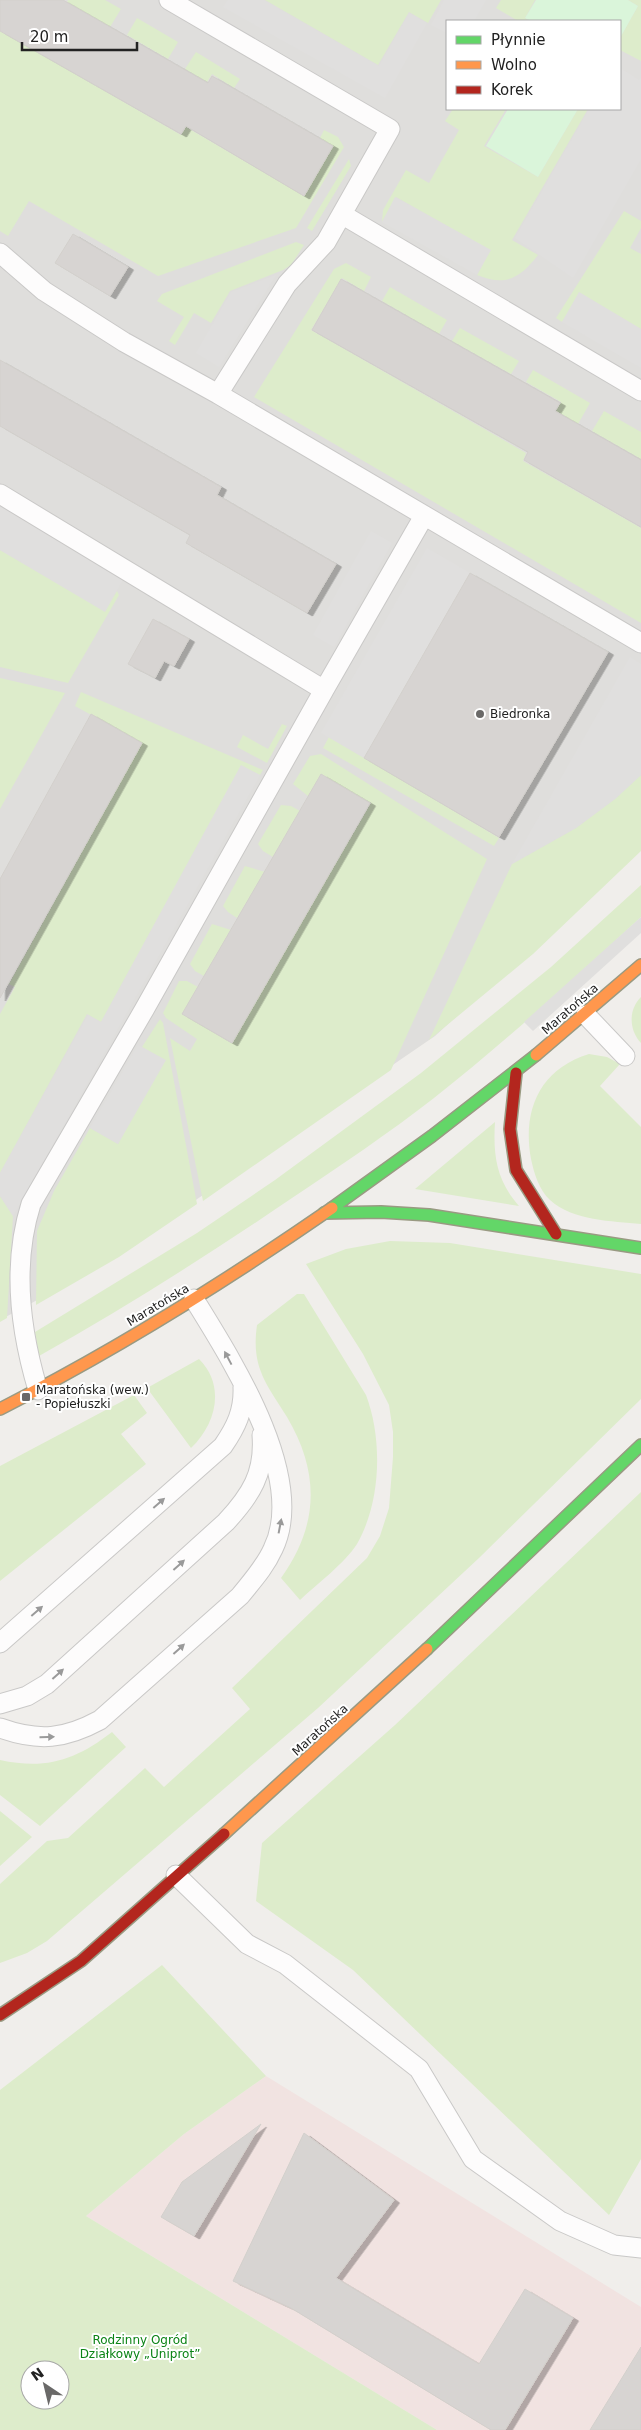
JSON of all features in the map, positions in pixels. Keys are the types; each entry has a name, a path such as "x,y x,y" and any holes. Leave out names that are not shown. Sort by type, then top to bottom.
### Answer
{"street":[{"name":"Maratońska","path":"0,1410 101,1355 194,1299 324,1213 436,1134 516,1073 586,1015 641,965"},
{"path":"516,1073 510,1128 516,1170 556,1234"},
{"path":"324,1213 381,1212 429,1215 556,1234 591,1242 641,1248"},
{"name":"Maratońska","path":"0,2014 81,1961 354,1718 582,1504 641,1445"}],"lane":[{"path":"170,0 390,129 326,242 287,284 218,394"},
{"path":"343,215 641,391"},
{"path":"0,253 56,300 124,342 218,394 641,642"},
{"path":"0,494 324,690"},
{"path":"38,1390 23,1327 20,1280 25,1223 31,1204 424,516"},
{"path":"586,1015 625,1056"},
{"path":"0,1728 21,1736 50,1738 78,1732 100,1720 240,1596 260,1572 274,1548 281,1525 283,1500 280,1476 262,1425 243,1386 194,1299"},
{"path":"0,1642 223,1446 237,1426 244,1405 243,1386"},
{"path":"0,1704 27,1696 47,1684 226,1522 246,1501 259,1474 263,1451 262,1425"},
{"path":"176,1875 247,1944 285,1964 419,2069 473,2159 560,2221 614,2245 641,2248"}],"shaded area":[{"path":"0,0 641,0 641,847 435,1036 95,1269 0,1320"},
{"path":"228,0 264,0 379,66 409,13 427,23 385,98 223,7"},
{"path":"444,0 486,0 475,20 446,20 446,32 431,25"},
{"path":"621,69 639,80 641,78 641,159 573,278 515,238 588,110 621,110"},
{"path":"395,197 491,250 477,275 382,222"},
{"path":"276,275 219,367 196,353 231,292"},
{"path":"579,292 641,329 641,368 562,322"},
{"path":"0,494 127,572 105,612 0,550"},
{"path":"371,531 392,543 334,647 313,635"},
{"path":"427,548 470,573 364,758 321,733"},
{"path":"630,657 641,664 641,775 615,799 576,828 512,864"},
{"path":"241,765 260,775 13,1216 0,1196 0,1173 88,1015 101,1022"},
{"path":"641,917 641,933 533,1031 524,1022"},
{"path":"138,1045 166,1060 118,1144 90,1128"},
{"path":"266,2076 641,2307 641,2430 437,2430 86,2216 184,2134"}],"green space":[{"path":"68,0 105,0 121,9 110,27 67,2"},
{"path":"265,0 441,0 428,23 409,12 378,65"},
{"path":"501,0 535,0 525,18 528,20 516,20 496,8"},
{"path":"536,0 628,0 638,6 621,36 621,20 529,20 525,18"},
{"path":"628,0 641,0 641,61 621,51 621,36 638,6"},
{"path":"137,18 178,42 168,59 127,35"},
{"path":"0,31 181,135 186,127 304,196 333,147 320,138 324,130 338,137 344,147 296,228 158,276 29,201 8,236 0,231"},
{"path":"196,52 240,79 234,88 212,74 207,82 185,69"},
{"path":"452,110 505,110 484,146 538,177 577,110 587,110 512,240 538,255 525,270 512,278 496,280 477,275 490,250 396,197 382,222 383,210 406,170 429,183 459,130 445,121"},
{"path":"507,110 577,110 538,177 486,146"},
{"path":"349,159 351,166 312,231 307,228"},
{"path":"624,211 641,221 641,228 630,248 641,254 641,329 580,293 562,322 556,318"},
{"path":"296,242 304,245 291,265 230,291 211,323 194,313 175,345 169,341 184,317 157,301 162,294"},
{"path":"346,263 371,277 364,291 342,278 311,330 526,453 523,461 641,528 641,623 254,397 334,269"},
{"path":"390,287 447,320 439,334 382,301"},
{"path":"460,328 519,361 511,374 452,341"},
{"path":"533,370 590,403 578,424 556,411 561,402 526,382"},
{"path":"604,411 641,432 641,459 592,431"},
{"path":"0,550 105,611 117,591 119,595 68,683 0,667"},
{"path":"0,678 65,693 0,809"},
{"path":"81,692 263,770 260,775 241,766 101,1022 87,1014 0,1173 0,1014 15,987 9,984 142,743 75,706"},
{"path":"282,724 287,726 267,763 237,747 243,735 268,749"},
{"path":"329,737 499,838 494,846 323,748"},
{"path":"321,754 487,859 391,1070 203,1201 170,1038 190,1051 197,1039 166,1018 163,1013 179,981 187,981 198,987 183,1014 231,1043 371,803 321,775 308,796 293,784 310,756"},
{"path":"641,775 641,851 533,954 429,1040 512,864 576,828 615,799"},
{"path":"281,805 291,806 300,811 273,857 263,851 258,844"},
{"path":"245,866 265,872 237,918 223,906"},
{"path":"641,885 641,917 513,1032 434,1098 364,1149 230,1239 136,1299 39,1356 35,1332 197,1233 275,1180 421,1073 551,967"},
{"path":"212,924 231,930 204,976 195,971 190,964"},
{"path":"641,997 641,1043 632,1026 632,1014"},
{"path":"160,1019 163,1023 197,1204 119,1257 36,1305 37,1231 54,1191 90,1128 118,1144 165,1060 142,1047"},
{"path":"589,1054 607,1057 620,1064 600,1086 641,1127 641,1224 593,1219 559,1207 543,1191 534,1170 529,1141 529,1124 532,1108 538,1094 558,1070 572,1061"},
{"path":"495,1122 495,1145 498,1167 505,1187 519,1206 415,1189"},
{"path":"0,1196 13,1216 7,1318 0,1322"},
{"path":"390,1241 450,1243 641,1274 641,1399 479,1558 318,1708 47,1941 27,1953 0,1963 0,1884 47,1841 68,1838 145,1768 164,1787 250,1709 232,1688 367,1558 380,1536 389,1508 393,1457 393,1432 389,1405 363,1354 306,1264 346,1249"},
{"path":"297,1294 304,1294 366,1395 375,1431 377,1451 377,1471 371,1509 357,1544 338,1566 300,1600 281,1578 294,1558 303,1538 311,1499 310,1479 298,1438 262,1374 256,1352 257,1325"},
{"path":"199,1359 213,1381 215,1405 207,1428 191,1448 147,1388"},
{"path":"134,1395 147,1413 121,1434 146,1464 0,1581 0,1466"},
{"path":"641,1492 641,2159 609,2215 353,1970 256,1901 262,1843 395,1725"},
{"path":"112,1732 126,1747 40,1826 0,1795 0,1760 32,1764 60,1760 86,1750"},
{"path":"0,1811 32,1837 0,1866"},
{"name":"Rodzinny Ogród Działkowy „Uniprot”","path":"162,1965 266,2076 184,2134 86,2216 437,2430 0,2430 0,2090"}],"building":[{"path":"0,0 63,0 208,83 212,76 333,146 304,196 186,126 181,134 0,31"},
{"path":"73,234 128,267 110,296 55,263"},
{"path":"341,279 560,403 555,411 641,460 641,527 524,460 528,452 312,330"},
{"path":"0,360 221,487 217,495 336,564 307,613 186,543 190,535 0,426"},
{"name":"Biedronka","path":"470,573 608,652 499,837 364,758"},
{"path":"153,619 189,639 174,666 164,661 155,678 128,664"},
{"path":"91,714 142,743 0,998 0,879"},
{"path":"321,774 370,803 232,1043 182,1014"},
{"path":"261,2124 194,2236 161,2217 182,2182"},
{"path":"304,2133 394,2200 336,2278 479,2364 525,2289 573,2318 505,2430 491,2430 291,2308 233,2281"},
{"path":"641,2347 641,2430 590,2430"}],"traffic: fast":[{"path":"332,1208 432,1136 536,1055"},
{"path":"324,1213 381,1212 429,1215 641,1248"},
{"path":"427,1649 641,1445"}],"traffic: slow":[{"path":"536,1055 641,965"},
{"path":"0,1409 86,1363 211,1289 332,1208"},
{"path":"224,1834 427,1649"}],"traffic: jam":[{"path":"516,1073 510,1129 516,1170 556,1234"},
{"path":"0,2015 81,1961 224,1834"}],"place":[{"name":"Biedronka","path":"480,714"},
{"name":"Maratońska (wew.) - Popiełuszki","path":"26,1397"}]}
